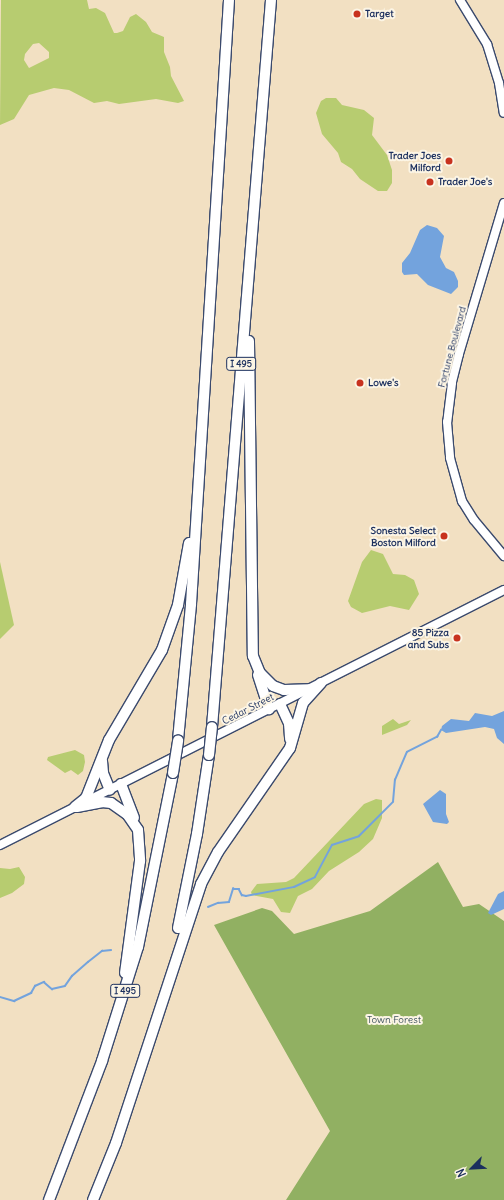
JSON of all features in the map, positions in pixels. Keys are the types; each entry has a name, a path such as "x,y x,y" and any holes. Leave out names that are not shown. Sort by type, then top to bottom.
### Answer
{"highway":[{"name":"I 495","path":"49,1200 79,1128 118,1014 141,933 173,773 178,740 192,604 229,0"},
{"name":"I 495","path":"93,1200 116,1143 157,1012 190,877 209,755 270,0"},
{"path":"249,266 251,645 255,666 269,709"},
{"path":"75,807 90,791 102,755 151,671 169,631 184,576 199,489"},
{"path":"255,666 266,681 276,688 309,689"},
{"path":"157,1012 189,915 207,871 285,754 294,739 303,703 321,683"},
{"path":"280,704 290,727 285,754"},
{"path":"102,755 103,774 110,790"},
{"path":"118,1014 140,861 137,827 121,784"},
{"path":"75,807 102,802 111,803 124,810 137,827"}],"main road":[{"path":"460,0 487,44 499,83 504,113"},
{"name":"Fortune Boulevard","path":"504,203 459,354 452,382 447,422 452,463 462,500 471,517 504,556"},
{"path":"497,548 504,565"},
{"name":"Cedar Street","path":"0,845 280,704 503,589"}],"green space":[{"path":"1,0 87,0 89,9 96,8 105,13 114,33 123,31 130,17 136,14 146,22 152,32 164,37 164,52 170,67 171,76 184,101 178,103 156,99 119,104 107,101 94,103 69,90 54,88 29,95 14,119 0,125","holes":["39,43 49,52 49,58 29,68 24,60 25,54 33,44"]},
{"path":"326,98 336,98 342,105 364,110 374,118 372,135 387,155 392,170 392,183 387,191 378,191 360,179 352,169 341,162 338,153 322,134 316,113 321,101"},
{"path":"371,550 383,554 393,574 405,575 414,580 419,594 409,610 390,606 362,613 351,607 348,601 362,562"},
{"path":"0,562 14,625 0,639"},
{"path":"393,719 399,724 411,720 407,725 382,735 382,726"},
{"path":"75,750 84,755 85,762 83,771 78,775 71,770 65,773 47,760 48,757"},
{"path":"376,799 382,800 382,818 373,839 359,852 329,871 312,889 298,896 290,913 281,912 273,899 252,895 251,892 257,884 286,882 294,878 364,804"},
{"name":"Town Forest","path":"438,862 463,907 479,904 504,921 504,1200 286,1200 330,1131 214,925 262,908 272,911 294,934 370,911"},
{"path":"19,867 25,877 24,884 12,893 0,898 0,868 10,869"}],"water":[{"path":"427,225 437,228 444,236 440,257 446,268 454,272 458,281 458,287 451,294 428,285 417,274 404,275 402,272 402,263 410,253 420,230"},
{"path":"504,711 504,744 497,738 494,729 485,727 446,733 441,730 442,726 451,719 469,721 475,713 492,716"},
{"path":"440,790 446,794 446,814 449,822 447,824 433,822 423,804"},
{"path":"504,891 504,909 491,915 488,913 498,894"}],"waterway":[{"path":"208,907 218,903 229,902 233,889 239,889 242,895 246,896 294,887 315,877 332,845 359,836 393,802 395,780 407,752 437,737 441,730"},
{"path":"0,997 14,1001 31,993 35,986 44,982 52,989 65,986 72,976 102,951 111,950"}],"place":[{"name":"Target","path":"357,14"},
{"name":"Trader Joes Milford","path":"449,161"},
{"name":"Trader Joe's","path":"430,182"},
{"name":"Lowe's","path":"360,383"},
{"name":"Sonesta Select Boston Milford","path":"444,536"},
{"name":"85 Pizza and Subs","path":"457,638"}]}
